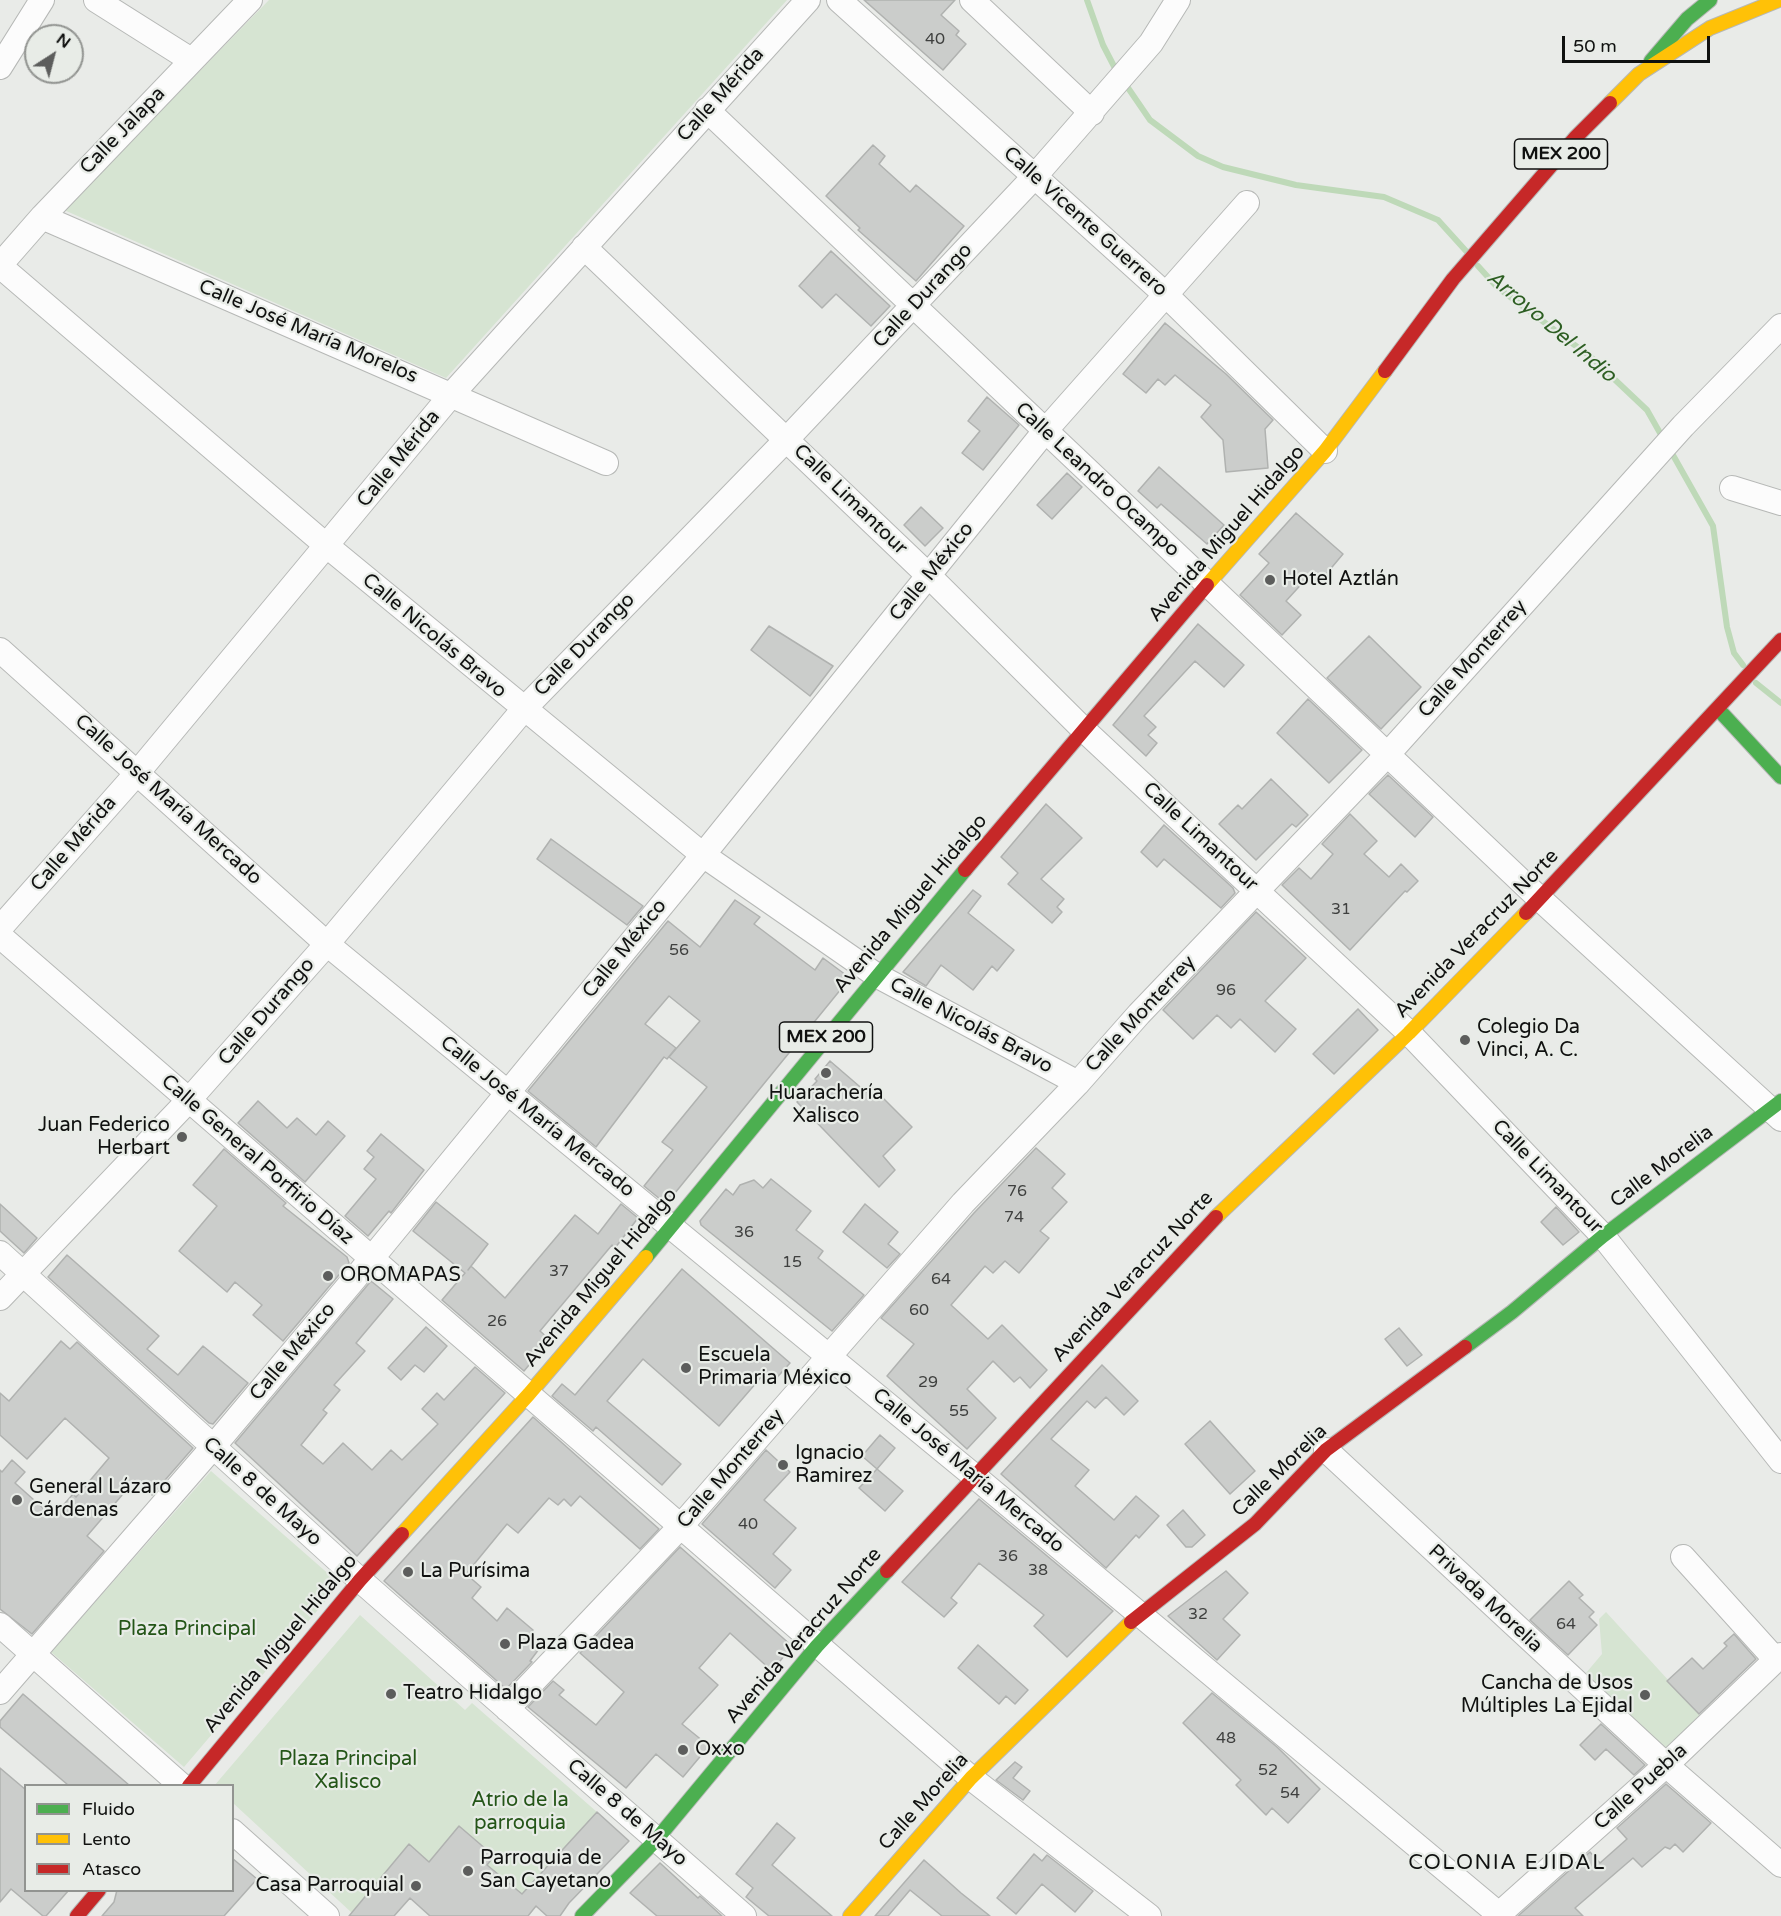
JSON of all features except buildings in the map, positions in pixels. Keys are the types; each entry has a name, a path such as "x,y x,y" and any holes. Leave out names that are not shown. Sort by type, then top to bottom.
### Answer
{"main road":[{"path":"1638,74 1687,19 1710,0"},
{"path":"1638,74 1710,28 1779,0"},
{"name":"Avenida Miguel Hidalgo","path":"190,1784 360,1580 529,1394 672,1226 876,975 1208,584 1325,451 1453,279 1575,138 1638,74"},
{"name":"Avenida Veracruz Norte","path":"582,1916 656,1840 817,1646 973,1474 1202,1230 1409,1032 1540,899 1781,640"},
{"path":"1718,709 1781,777"},
{"name":"Calle Morelia","path":"850,1916 971,1778 1140,1613 1255,1524 1326,1450 1512,1312 1603,1236 1778,1110"},
{"path":"77,1916 97,1892"}],"street":[{"path":"0,67 42,0"},
{"path":"96,0 191,60"},
{"name":"Calle Jalapa","path":"0,265 42,217 250,0"},
{"name":"Calle Mérida","path":"0,928 138,772 452,394 808,0"},
{"name":"Calle Vicente Guerrero","path":"839,0 1165,294 1325,451"},
{"path":"972,0 1099,105"},
{"name":"Calle Durango","path":"0,1298 188,1101 327,944 523,710 787,439 1035,176 1099,105 1150,43 1178,0"},
{"name":"Calle Leandro Ocampo","path":"707,110 1540,899 1778,1110"},
{"name":"Calle México","path":"0,1692 213,1447 372,1258 703,855 1046,431 1247,203"},
{"name":"Calle José María Morelos","path":"42,217 606,463"},
{"name":"Calle Limantour","path":"584,246 929,576 1084,730 1409,1032 1603,1236 1781,1461"},
{"name":"Calle Nicolás Bravo","path":"0,265 327,546 523,710 703,855 876,975 1078,1083"},
{"name":"Calle Monterrey","path":"507,1709 680,1527 963,1203 1078,1083 1139,1014 1387,755 1649,462 1781,326"},
{"path":"1732,488 1781,503"},
{"name":"Calle José María Mercado","path":"0,650 327,944 506,1094 672,1226 973,1474 1499,1915"},
{"name":"Calle General Porfirio Díaz","path":"0,936 971,1778 1149,1916"},
{"name":"Calle 8 de Mayo","path":"0,1253 360,1580 744,1916"},
{"name":"Privada Morelia","path":"1326,1450 1666,1765 1781,1865"},
{"path":"1683,1557 1776,1667"},
{"path":"0,1625 181,1784"},
{"name":"Calle Puebla","path":"1499,1915 1776,1667"},
{"path":"234,1833 327,1916"}],"green space":[{"path":"269,0 787,0 446,378 64,210"},
{"name":"Plaza Principal","path":"211,1471 340,1584 184,1767 51,1652"},
{"name":"Cancha de Usos Múltiples La Ejidal","path":"1606,1612 1702,1717 1667,1751 1586,1673 1602,1654 1599,1619"},
{"name":"Plaza Principal Xalisco","path":"360,1615 465,1710 472,1703 597,1812 522,1894 487,1865 494,1855 459,1827 429,1862 409,1844 352,1913 234,1804 234,1784 216,1784"}],"waterway":[{"name":"Arroyo Del Indio","path":"1087,0 1103,45 1118,74"},
{"name":"Arroyo Del Indio","path":"1124,82 1150,120 1198,156 1223,167 1296,185 1384,197 1438,220 1466,251"},
{"name":"Arroyo Del Indio","path":"1478,266 1497,287 1592,358 1647,410 1664,440"},
{"name":"Arroyo Del Indio","path":"1669,448 1713,526 1727,627 1734,653 1743,665"},
{"name":"Arroyo Del Indio","path":"1756,683 1781,703"}],"traffic: fast":[{"path":"1651,61 1687,19 1710,0"},
{"path":"1718,709 1781,777"},
{"path":"646,1257 965,870"},
{"path":"1465,1347 1512,1312 1603,1236 1781,1101"},
{"path":"582,1916 656,1840 817,1646 887,1571"}],"traffic: slow":[{"path":"1610,103 1639,74 1710,28 1779,0"},
{"path":"1207,585 1325,451 1385,371"},
{"path":"1216,1217 1409,1033 1526,913"},
{"path":"402,1534 529,1394 646,1257"},
{"path":"850,1916 971,1778 1131,1622"}],"traffic: jam":[{"path":"1385,371 1453,279 1575,138 1610,103"},
{"path":"965,870 1207,585"},
{"path":"1526,913 1781,640"},
{"path":"887,1571 1216,1217"},
{"path":"1131,1622 1255,1524 1326,1450 1465,1347"},
{"path":"191,1784 360,1580 402,1534"},
{"path":"77,1916 97,1892"}],"place":[{"name":"Hotel Aztlán","path":"1270,580"},
{"name":"Colegio Da Vinci, A. C.","path":"1465,1040"},
{"name":"Huarachería Xalisco","path":"826,1073"},
{"name":"Juan Federico Herbart","path":"182,1137"},
{"name":"OROMAPAS","path":"328,1276"},
{"name":"Escuela Primaria México","path":"686,1368"},
{"name":"Ignacio Ramirez","path":"783,1465"},
{"name":"General Lázaro Cárdenas","path":"17,1500"},
{"name":"La Purísima","path":"408,1572"},
{"name":"Plaza Gadea","path":"505,1644"},
{"name":"Teatro Hidalgo","path":"391,1694"},
{"name":"Cancha de Usos Múltiples La Ejidal","path":"1645,1695"},
{"name":"Oxxo","path":"683,1750"},
{"name":"Parroquia de San Cayetano","path":"468,1871"},
{"name":"Casa Parroquial","path":"416,1886"}],"district":[{"name":"COLONIA EJIDAL","path":"1507,1863"}],"park label":[{"name":"Atrio de la parroquia","path":"520,1812"}]}
